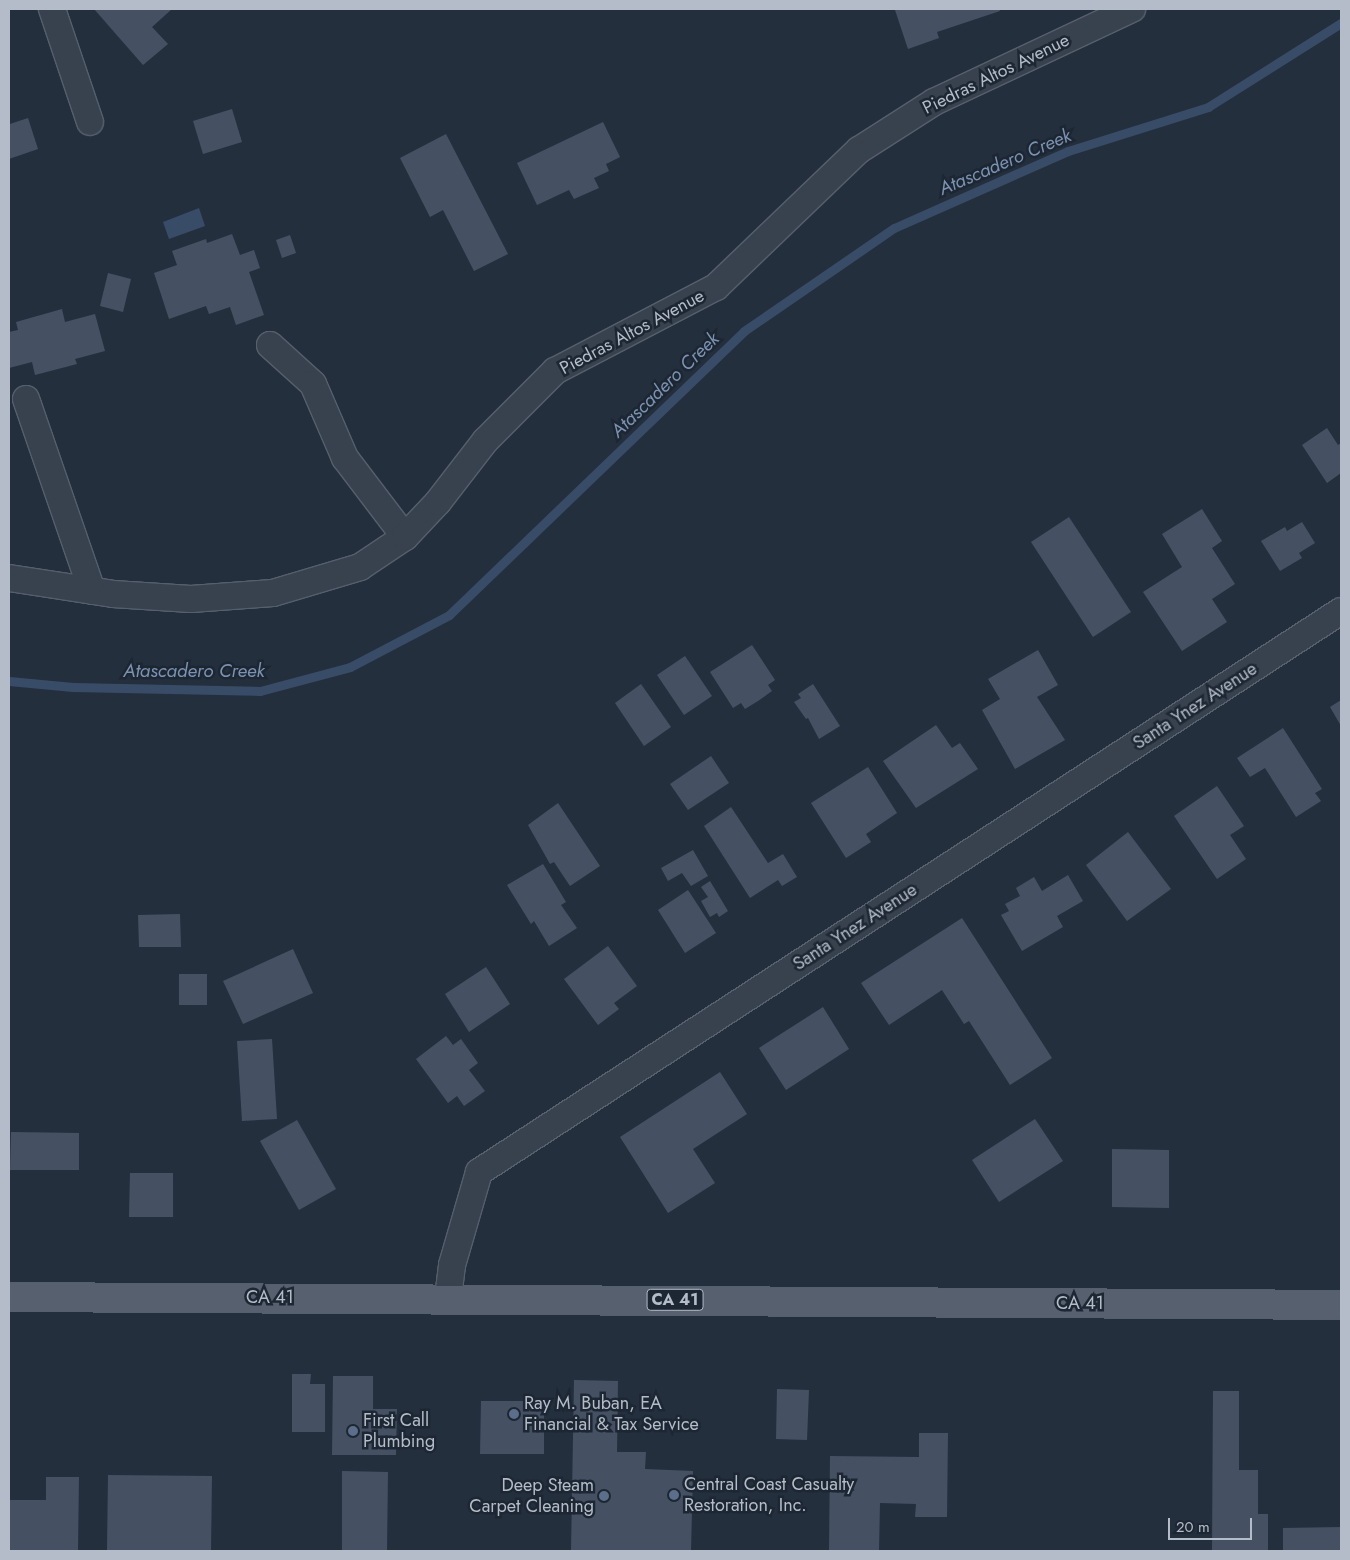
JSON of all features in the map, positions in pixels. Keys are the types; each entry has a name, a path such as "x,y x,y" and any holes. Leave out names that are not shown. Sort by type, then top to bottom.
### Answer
{"main road":[{"name":"CA 41","path":"9,1297 448,1298 1341,1305"}],"street":[{"path":"52,9 90,122"},
{"name":"Piedras Altos Avenue","path":"9,578 92,591 192,599 273,592 360,567 405,537 438,502 486,440 555,371 716,287 859,150 934,102 1132,9"},
{"path":"270,345 313,384 345,458 405,537"},
{"path":"26,399 92,591"},
{"name":"Santa Ynez Avenue","path":"448,1298 452,1265 479,1172 1341,610"}],"water":[{"path":"199,208 205,226 169,239 163,222"}],"building":[{"path":"94,9 172,9 152,27 168,44 143,65"},
{"path":"999,9 1000,11 937,32 939,38 908,49 895,10"},
{"path":"232,109 242,142 203,154 193,121"},
{"path":"28,118 38,149 9,159 9,120 10,124"},
{"path":"603,122 620,157 606,164 609,171 594,178 599,188 574,199 569,190 537,205 517,163"},
{"path":"446,134 508,254 474,271 443,210 430,217 400,158"},
{"path":"232,234 240,255 254,250 260,268 249,272 264,315 236,325 230,307 209,314 206,306 169,319 154,273 177,265 172,251 206,239 207,243"},
{"path":"290,235 296,253 282,258 276,240"},
{"path":"108,273 131,279 123,312 100,306"},
{"path":"62,309 65,322 95,314 105,351 75,359 77,364 35,375 32,362 9,368 9,332 18,330 16,322"},
{"path":"1327,428 1338,445 1341,443 1341,473 1327,483 1302,445"},
{"path":"1202,509 1222,541 1212,548 1235,584 1212,599 1227,622 1182,651 1143,592 1182,567 1162,534"},
{"path":"1069,517 1131,612 1093,637 1031,542"},
{"path":"1302,522 1315,543 1299,553 1302,558 1280,571 1261,541 1285,527 1287,531"},
{"path":"752,645 775,680 768,685 772,691 745,709 741,703 733,708 710,672"},
{"path":"1038,650 1058,685 1037,697 1065,740 1015,769 982,710 1000,699 988,679"},
{"path":"685,656 712,696 684,715 657,675"},
{"path":"641,684 671,727 644,746 615,703"},
{"path":"813,684 840,726 819,739 808,718 806,719 794,702 801,698 798,694"},
{"path":"1341,700 1341,726 1330,707"},
{"path":"936,725 952,748 960,743 978,769 916,808 883,761"},
{"path":"1283,728 1322,789 1315,793 1321,801 1296,817 1265,768 1250,777 1237,758"},
{"path":"711,756 729,783 688,810 670,784"},
{"path":"868,767 897,813 866,834 871,842 846,858 811,803"},
{"path":"1217,786 1244,826 1230,835 1246,859 1217,879 1174,816"},
{"path":"558,803 600,866 570,886 554,862 550,864 528,825"},
{"path":"731,807 768,863 783,854 797,877 782,886 778,880 750,898 704,826"},
{"path":"1128,832 1171,889 1127,921 1086,865"},
{"path":"693,850 708,876 691,886 682,873 668,881 661,868"},
{"path":"543,864 566,902 561,905 577,928 549,946 534,921 531,924 507,885"},
{"path":"1068,875 1083,901 1057,916 1063,927 1022,951 1001,915 1009,911 1005,904 1020,896 1016,888 1034,877 1042,891"},
{"path":"710,881 728,911 719,917 717,913 710,917 701,901 708,897 701,887"},
{"path":"688,890 716,933 685,953 658,910"},
{"path":"180,914 181,947 139,947 138,915"},
{"path":"962,918 1052,1058 1010,1085 969,1021 964,1024 942,990 889,1025 861,983"},
{"path":"608,946 637,986 614,1003 619,1009 598,1025 564,979"},
{"path":"293,949 313,993 243,1024 223,981"},
{"path":"486,967 510,1004 469,1032 445,994"},
{"path":"179,974 207,974 207,1005 179,1005"},
{"path":"823,1007 849,1049 786,1090 759,1048"},
{"path":"446,1036 453,1045 461,1039 478,1063 469,1070 485,1091 464,1106 457,1096 448,1103 416,1059"},
{"path":"272,1039 277,1119 242,1121 237,1041"},
{"path":"720,1072 747,1114 693,1149 715,1183 668,1213 620,1137"},
{"path":"1035,1119 1063,1161 999,1202 972,1160"},
{"path":"297,1120 336,1189 299,1210 260,1141"},
{"path":"11,1132 79,1133 79,1170 10,1170"},
{"path":"1112,1149 1169,1150 1169,1208 1112,1207"},
{"path":"130,1173 173,1173 173,1217 129,1217"},
{"path":"292,1374 311,1374 310,1384 325,1384 325,1432 292,1432"},
{"path":"333,1376 373,1376 373,1409 397,1409 396,1455 332,1455"},
{"path":"574,1380 618,1381 617,1452 646,1452 645,1469 693,1471 691,1551 571,1551"},
{"path":"777,1389 809,1390 807,1440 776,1439"},
{"path":"1213,1391 1239,1391 1239,1470 1258,1470 1258,1514 1268,1514 1268,1551 1212,1551"},
{"path":"481,1401 544,1401 544,1454 480,1454"},
{"path":"919,1433 948,1433 947,1517 915,1517 916,1504 880,1503 879,1551 829,1551 830,1456 919,1457"},
{"path":"342,1471 388,1472 387,1551 342,1551"},
{"path":"108,1475 212,1476 211,1551 107,1551"},
{"path":"46,1477 79,1477 78,1551 9,1551 9,1500 46,1500"},
{"path":"1341,1527 1341,1551 1283,1551 1283,1528"}],"waterway":[{"name":"Atascadero Creek","path":"9,681 73,687 260,691 350,667 449,615 744,331 894,228 1068,151 1208,107 1341,23"}],"place":[{"name":"Ray M. Buban, EA Financial & Tax Service","path":"514,1414"},
{"name":"First Call Plumbing","path":"353,1431"},
{"name":"Central Coast Casualty Restoration, Inc.","path":"674,1495"},
{"name":"Deep Steam Carpet Cleaning","path":"604,1496"}]}
